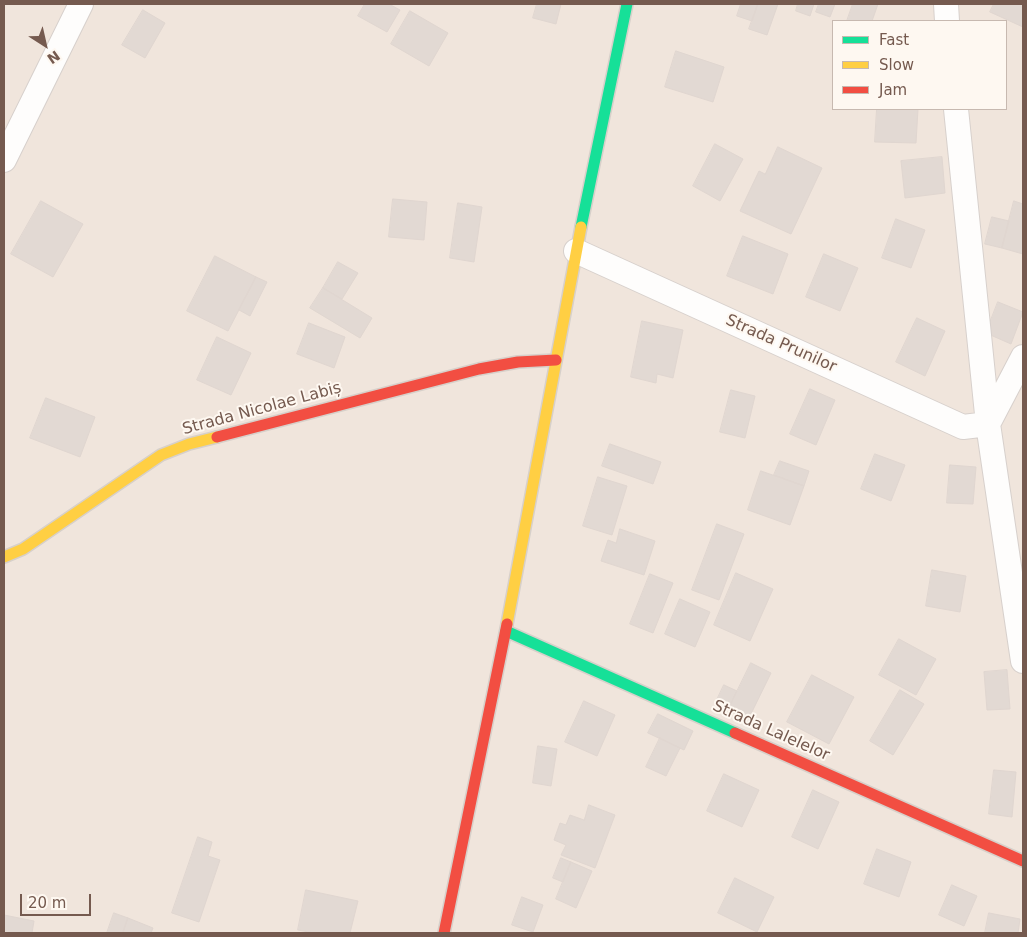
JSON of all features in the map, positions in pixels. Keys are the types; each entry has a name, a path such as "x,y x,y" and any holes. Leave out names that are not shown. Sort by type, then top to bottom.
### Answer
{"main road":[{"path":"444,933 506,631 576,251 627,4"},
{"name":"Strada Nicolae Labiș","path":"4,556 23,549 161,456 189,444 479,370 518,362 556,360"},
{"name":"Strada Lalelelor","path":"506,631 1023,861"}],"street":[{"path":"4,160 81,4"},
{"path":"946,4 947,20"},
{"path":"956,110 988,424 1023,661"},
{"name":"Strada Prunilor","path":"576,251 963,427 988,424"},
{"path":"988,424 1023,357"}],"shaded area":[{"path":"4,4 1023,4 1023,933 4,933"}],"building":[{"path":"365,4 389,4 400,10 387,32 358,16"},
{"path":"537,4 561,4 556,24 533,18"},
{"path":"741,4 758,4 752,21 737,16"},
{"path":"758,4 778,4 767,35 749,29"},
{"path":"798,4 814,4 810,16 796,11"},
{"path":"819,4 835,4 830,17 816,12"},
{"path":"853,4 878,4 872,20 847,20"},
{"path":"994,4 1023,4 1023,27 990,12"},
{"path":"143,10 165,23 145,58 122,45"},
{"path":"410,11 448,33 429,66 391,44"},
{"path":"676,51 724,67 713,102 665,87"},
{"path":"877,110 918,110 916,143 875,142"},
{"path":"715,144 743,159 720,201 693,186"},
{"path":"778,147 822,168 791,234 740,211 759,171 765,174"},
{"path":"942,157 945,193 905,198 901,161"},
{"path":"393,199 427,202 424,240 389,237"},
{"path":"41,201 83,224 53,277 11,254"},
{"path":"1014,201 1023,204 1023,254 1002,248"},
{"path":"458,203 482,207 474,262 450,258"},
{"path":"992,217 1009,221 1002,248 985,244"},
{"path":"896,219 925,230 911,268 882,258"},
{"path":"743,236 788,254 773,294 727,276"},
{"path":"824,254 858,268 840,311 806,297"},
{"path":"215,256 256,277 228,331 187,311"},
{"path":"338,262 358,273 342,299 323,288"},
{"path":"256,277 267,282 250,316 239,310"},
{"path":"323,288 372,318 360,338 310,308"},
{"path":"998,302 1023,312 1011,344 986,333"},
{"path":"917,318 945,331 925,376 896,362"},
{"path":"642,321 683,330 673,378 657,374 656,383 631,377"},
{"path":"309,323 345,337 334,368 297,354"},
{"path":"217,337 251,353 231,395 197,380"},
{"path":"810,389 835,400 816,445 790,434"},
{"path":"731,390 755,396 745,438 720,432"},
{"path":"46,398 95,417 80,457 30,438"},
{"path":"610,444 661,462 653,484 602,466"},
{"path":"875,454 905,465 891,501 861,489"},
{"path":"780,461 809,471 804,486 774,475"},
{"path":"950,465 976,467 973,504 947,503"},
{"path":"761,471 804,486 790,525 748,510"},
{"path":"598,477 627,486 612,535 583,526"},
{"path":"717,524 744,534 719,600 692,590"},
{"path":"620,529 655,541 644,575 601,561 608,540 616,543"},
{"path":"932,570 966,576 960,612 926,606"},
{"path":"736,573 773,589 750,641 714,625"},
{"path":"650,574 673,583 653,633 630,624"},
{"path":"680,599 710,612 695,647 665,634"},
{"path":"899,639 936,659 916,695 879,675"},
{"path":"751,663 771,673 748,720 728,710"},
{"path":"1007,670 1010,709 987,710 984,672"},
{"path":"812,675 854,697 829,744 787,722"},
{"path":"724,685 737,691 728,710 715,704"},
{"path":"900,690 924,704 893,755 870,741"},
{"path":"584,701 615,715 597,756 565,742"},
{"path":"658,714 693,731 684,750 648,733"},
{"path":"660,738 680,748 666,776 646,767"},
{"path":"538,746 557,749 551,786 533,783"},
{"path":"994,770 1016,772 1012,817 989,814"},
{"path":"724,774 759,790 742,827 707,811"},
{"path":"813,790 839,802 818,849 792,837"},
{"path":"589,805 615,815 595,868 561,855 566,845 554,840 560,823 566,825 570,815 584,820"},
{"path":"198,837 212,842 208,856 220,860 199,922 172,913"},
{"path":"877,849 911,862 899,897 864,884"},
{"path":"561,858 571,862 563,882 553,878"},
{"path":"571,862 592,871 576,908 556,899"},
{"path":"735,878 774,897 757,932 718,913"},
{"path":"952,885 977,896 964,926 939,915"},
{"path":"306,890 358,901 350,933 314,933 298,930"},
{"path":"522,897 543,905 533,932 512,925"},
{"path":"114,913 128,918 123,933 107,933"},
{"path":"989,913 1020,919 1018,933 985,933"},
{"path":"4,915 34,921 32,933 4,933"},
{"path":"128,918 153,928 151,933 123,933"}],"traffic: fast":[{"path":"581,227 627,4"},
{"path":"506,631 735,733"}],"traffic: slow":[{"path":"507,624 581,227"},
{"path":"4,557 23,549 161,455 189,444 217,437"}],"traffic: jam":[{"path":"217,437 479,369 518,362 556,360"},
{"path":"444,933 507,624"},
{"path":"735,733 1023,861"}]}
